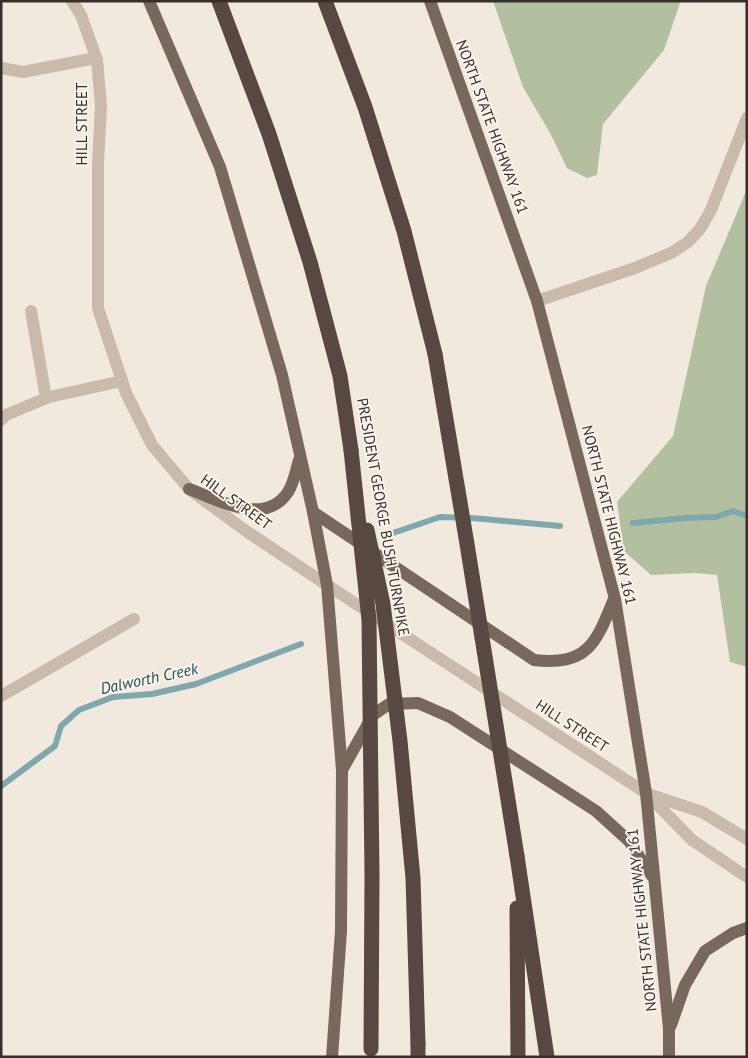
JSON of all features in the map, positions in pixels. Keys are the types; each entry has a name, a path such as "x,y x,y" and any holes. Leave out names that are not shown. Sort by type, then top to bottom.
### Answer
{"highway":[{"name":"PRESIDENT GEORGE BUSH TURNPIKE","path":"220,1 269,134 310,262 340,376 351,450 383,604 400,741 413,878 418,1050"},
{"path":"325,1 365,107 402,222 435,354 469,553 547,1052"},
{"path":"351,450 369,620 372,874 371,1053"},
{"path":"517,856 518,1052"}],"main road":[{"path":"149,1 220,167 282,375 313,512 327,585 342,770 341,930 332,1057"},
{"name":"NORTH STATE HIGHWAY 161","path":"430,1 537,301 615,599 646,793 669,1030 669,1057"},
{"path":"189,489 244,509 258,510 269,508 276,505 288,491 300,457"},
{"path":"313,512 534,660 551,662 575,658 594,643 615,599"},
{"path":"342,770 373,715 389,704 418,703 450,717 596,811 629,841 654,878"},
{"path":"669,1030 685,985 705,952 733,933 747,928"}],"street":[{"name":"HILL STREET","path":"72,1 81,15 96,58 101,106 98,190 98,308 122,381 152,445 189,489 246,531 646,793"},
{"path":"1,68 23,72 96,58"},
{"path":"537,301 636,268 671,253 688,242 700,229 712,210 747,118"},
{"path":"31,311 46,398"},
{"path":"1,420 6,415 46,398 122,381"},
{"path":"1,696 134,619"},
{"path":"646,793 702,812 747,839"},
{"path":"646,793 692,840 747,877"}],"green space":[{"path":"493,1 679,1 680,3 664,50 603,124 597,175 587,178 567,168 550,133 523,87"},
{"path":"747,189 747,667 730,662 717,575 695,573 651,575 624,551 617,502 673,436 706,286"}],"waterway":[{"name":"Dalworth Creek","path":"633,523 716,517 733,511 747,516"},
{"name":"Dalworth Creek","path":"390,534 440,517 560,526"},
{"name":"Dalworth Creek","path":"1,786 55,746 61,726 79,710 113,697 152,694 196,684 301,644"}]}
